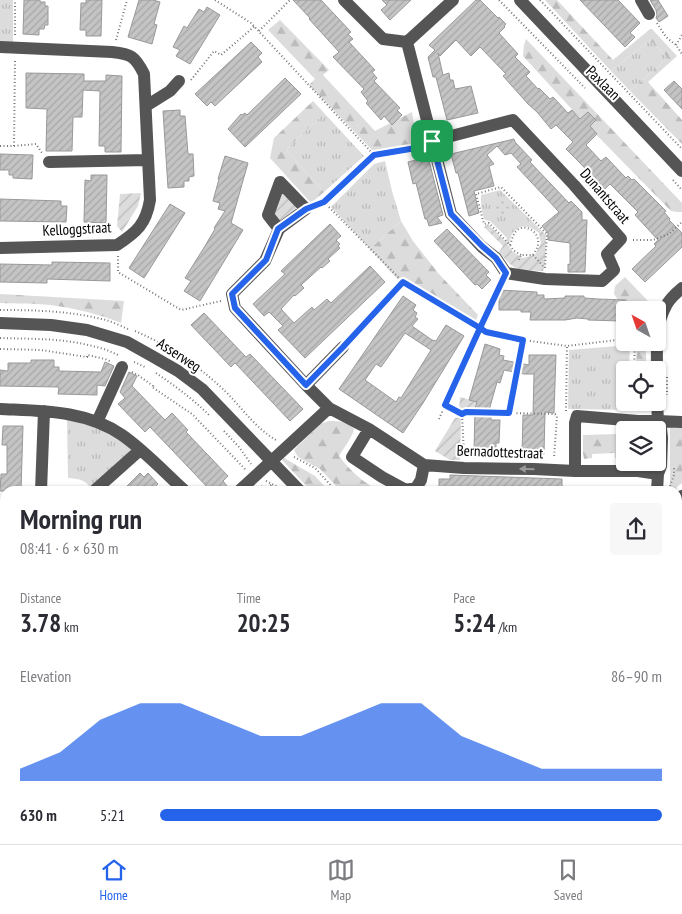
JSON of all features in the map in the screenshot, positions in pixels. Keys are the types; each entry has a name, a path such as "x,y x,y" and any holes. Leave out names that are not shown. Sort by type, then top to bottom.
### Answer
{"street":[{"path":"344,0 383,39 407,42 453,0"},
{"name":"Paxlaan","path":"520,0 682,171"},
{"path":"641,0 649,14"},
{"path":"407,42 451,214 496,258 506,273"},
{"name":"Kelloggstraat","path":"0,47 112,52 133,56 144,74 150,200 148,212 141,224 131,236 116,245 0,248"},
{"path":"146,106 170,90 179,80"},
{"name":"Dunantstraat","path":"432,141 513,120 621,239 607,254 614,270 602,281 546,279 506,273"},
{"path":"49,162 148,160"},
{"path":"233,298 232,294 266,260 278,229 306,209 280,182 268,215 278,229"},
{"path":"657,361 660,318 666,305 682,288"},
{"name":"Bernadottestraat","path":"233,298 235,308 329,408 369,429 424,465 575,471 616,468"},
{"name":"Asserweg","path":"0,324 51,325 87,330 127,342 178,371 202,390 295,486"},
{"path":"306,385 343,347"},
{"path":"97,422 127,362"},
{"path":"244,486 329,408"},
{"path":"0,409 44,411 73,415 97,422 121,434 180,486"},
{"path":"41,486 44,411"},
{"path":"575,471 575,423 577,416 616,422"},
{"path":"666,424 682,422"},
{"path":"369,429 352,457 399,486"},
{"path":"100,486 140,450"},
{"path":"417,486 424,465"},
{"path":"656,471 658,486"}],"path":[{"path":"14,146 15,0"},
{"path":"112,52 127,0"},
{"path":"215,0 255,26 374,155"},
{"path":"259,31 290,0"},
{"name":"Paxlaan","path":"499,0 590,94"},
{"name":"Paxlaan","path":"540,0 682,149"},
{"path":"649,14 666,37 676,45 682,54"},
{"path":"179,80 190,82 214,51 221,56 255,26"},
{"path":"676,45 682,35"},
{"path":"306,209 324,202 374,155 422,147 432,141"},
{"path":"0,146 36,144 49,162"},
{"path":"669,176 682,190"},
{"path":"510,245 518,230 526,228 533,230 538,238 538,246 533,254 520,256 489,223 484,224 476,194 501,187 547,234 545,269 533,254"},
{"path":"324,202 403,282 486,332 523,340 567,346 616,340"},
{"path":"621,239 653,240 669,234 682,222"},
{"path":"119,243 118,272 181,310 233,298"},
{"path":"439,419 506,273 519,260 520,256"},
{"path":"343,347 403,282"},
{"name":"Asserweg","path":"0,338 69,341 98,347 127,362 148,368"},
{"path":"509,413 523,340"},
{"path":"567,346 565,416 577,416"},
{"path":"0,349 41,350 127,362 152,387 192,414 256,475 276,486"},
{"name":"Asserweg","path":"154,372 198,404 210,417"},
{"path":"445,405 462,414 466,412 555,414 557,416 554,470"},
{"path":"462,414 464,468"},
{"path":"222,429 239,447 263,486"}],"green space":[{"path":"0,0 13,0 13,43 0,43"},
{"path":"545,0 557,0 613,60 652,29 677,56 648,82 682,120 682,144 630,91 668,58 650,40 611,71"},
{"path":"280,20 329,70 323,75 375,131 412,112 417,145 415,147 376,154 309,85 315,79 268,30"},
{"path":"526,39 682,203 682,212 671,211 578,116 523,56"},
{"path":"650,40 668,58 630,91 611,71"},
{"path":"313,101 324,113 287,151 324,192 311,203 270,158 274,138"},
{"path":"324,113 364,156 324,192 287,151"},
{"path":"385,161 401,221 370,249 331,207 374,164"},
{"path":"500,190 542,231 539,233 529,227 520,227 513,233 509,245 506,242 507,238 490,221 485,220 482,211 481,195"},
{"path":"283,191 298,207 281,223 273,213"},
{"path":"141,193 138,206 122,232 117,226 120,194"},
{"path":"501,197 511,208 503,216 493,205"},
{"path":"401,221 413,241 438,273 478,315 474,325 402,284 370,249"},
{"path":"488,224 512,251 522,258 535,255 541,243 539,233 542,231 546,235 543,271 522,270 510,264 499,252 503,246 484,227"},
{"path":"625,277 648,301 618,301 614,294 615,286"},
{"path":"0,294 124,301 121,323 95,314 59,306 0,303"},
{"path":"616,346 616,351 630,351 629,361 616,361 616,410 568,409 569,350"},
{"path":"637,351 646,351 646,361 636,361"},
{"path":"460,397 477,402 474,411 459,410"},
{"path":"461,417 460,460 450,460 435,451 455,418"},
{"path":"67,419 102,429 132,449 93,486 89,486 81,480 68,478"},
{"path":"329,421 339,421 352,426 354,429 350,439 339,456 357,476 371,486 336,486 320,469 298,457 294,450 320,424"},
{"path":"670,424 682,425 682,483 678,486 670,486"},
{"path":"616,434 616,458 615,453 592,454 592,458 584,459 583,435"},
{"path":"284,458 315,476 324,486 306,486 282,460"}],"building":[{"path":"24,0 40,0 40,2 45,2 45,6 48,6 48,25 45,25 44,29 39,29 39,35 23,34"},
{"path":"86,0 102,0 101,36 86,36 86,30 80,30 81,3 86,3"},
{"path":"139,0 160,2 154,24 157,25 152,44 128,37"},
{"path":"293,0 321,0 351,32 348,34 353,39 349,42 375,70 372,72 377,78 374,81 400,108 397,110 402,115 392,125 384,116 381,120 366,103 368,101 361,92 364,89 333,57 339,52"},
{"path":"382,0 411,0 390,20 381,10 387,5"},
{"path":"476,0 480,0 506,24 499,33 518,54 515,57 530,72 526,76 538,89 550,99 553,97 568,113 572,110 580,119 588,112 596,120 590,126 597,134 586,145 601,161 606,157 626,178 628,176 632,180 634,179 666,211 664,212 669,220 682,233 682,247 645,282 632,269 656,246 654,244 658,240 635,215 638,212 610,184 605,189 566,149 573,142 556,125 551,129 503,76 506,74 480,47 471,56 456,40 440,56 438,53 443,75 449,73 450,80 453,80 455,89 471,86 478,113 447,120 436,77 433,77 428,57 435,50 429,45"},
{"path":"580,0 618,0 640,23 630,33 635,37 625,47"},
{"path":"650,0 658,0 668,16 659,22 656,18 656,10"},
{"path":"207,7 220,15 190,64 176,56 180,50 173,47 184,26 187,28 199,9 204,12"},
{"path":"251,42 262,53 258,57 262,62 215,106 211,102 207,106 195,94"},
{"path":"26,73 84,74 84,81 106,81 106,75 122,76 121,152 105,152 105,146 99,146 100,91 83,90 82,117 73,117 72,151 46,151 47,109 26,108"},
{"path":"285,78 301,94 245,147 228,129 241,114 245,113 247,115"},
{"path":"674,81 682,89 682,109 664,90"},
{"path":"180,110 180,116 185,116 188,154 193,154 194,176 189,177 189,181 184,181 184,187 168,188 163,111"},
{"path":"514,139 532,160 530,162 569,203 571,201 582,212 582,220 587,220 585,272 568,272 568,264 570,265 570,243 548,240 548,233 542,226 559,212 517,167 521,164 511,153 505,155 497,146 487,155 494,164 489,166 494,186 474,191 479,213 469,216 451,154"},
{"path":"0,154 33,155 32,179 13,178 13,175 9,175 9,170 0,170"},
{"path":"225,156 248,163 231,223 243,230 200,301 184,291 191,281 185,278 225,211 218,209 220,203 213,201"},
{"path":"428,157 443,215 437,217 442,223 429,226 427,219 425,219 416,183 413,184 408,162"},
{"path":"91,175 107,175 106,223 84,222 85,180 91,181"},
{"path":"0,199 61,201 61,206 67,206 66,222 0,221"},
{"path":"170,204 185,213 144,278 129,268"},
{"path":"330,224 341,236 336,240 340,244 338,246 340,248 328,259 330,261 301,285 304,288 294,295 281,309 294,323 312,307 314,310 327,299 331,303 370,266 385,282 305,358 278,330 283,326 269,312 264,316 253,304 285,274 281,271"},
{"path":"447,229 489,272 486,275 491,280 482,289 477,284 475,285 434,241"},
{"path":"52,262 110,263 110,281 47,279 47,283 0,282 0,264 52,265"},
{"path":"499,290 537,292 537,295 544,295 544,299 584,296 584,298 626,300 616,301 616,321 577,318 530,320 531,312 499,310"},
{"path":"403,296 416,305 413,310 417,313 415,317 418,319 412,326 432,340 436,341 446,325 464,336 403,433 339,389","holes":["405,333 431,350 401,398 399,397 396,402 365,380 376,364 381,367"]},
{"path":"204,313 246,357 250,354 303,409 290,421 235,363 231,367 191,325"},
{"path":"485,344 500,349 499,355 504,356 503,360 529,365 529,355 556,355 554,413 545,412 544,454 522,454 523,415 533,415 534,374 504,370 500,383 497,382 488,414 491,414 491,420 500,420 499,443 496,443 496,447 490,447 490,453 474,452 475,409 477,402 469,400"},
{"path":"31,360 54,360 54,367 59,367 59,371 101,372 105,362 114,366 105,386 97,385 97,395 58,394 59,387 0,386 0,370 8,371 8,363 31,363"},
{"path":"129,372 137,376 132,386 165,420 172,413 188,430 186,432 228,476 223,481 227,486 206,486 150,427 145,432 118,404 125,398 120,392"},
{"path":"3,426 23,426 21,486 0,486 1,474 7,474 7,445 2,445"},
{"path":"140,473 144,477 148,473 158,484 156,486 127,486"},
{"path":"450,475 562,479 562,486 439,486 439,479 450,479"}],"route":[{"path":"432,141 422,147 374,155 324,202 306,209 278,229 266,260 232,294 235,308 306,385 403,282 480,328 445,405 462,414 466,412 509,413 523,340 486,332 480,328 506,273 496,258 451,214 432,141"}]}
